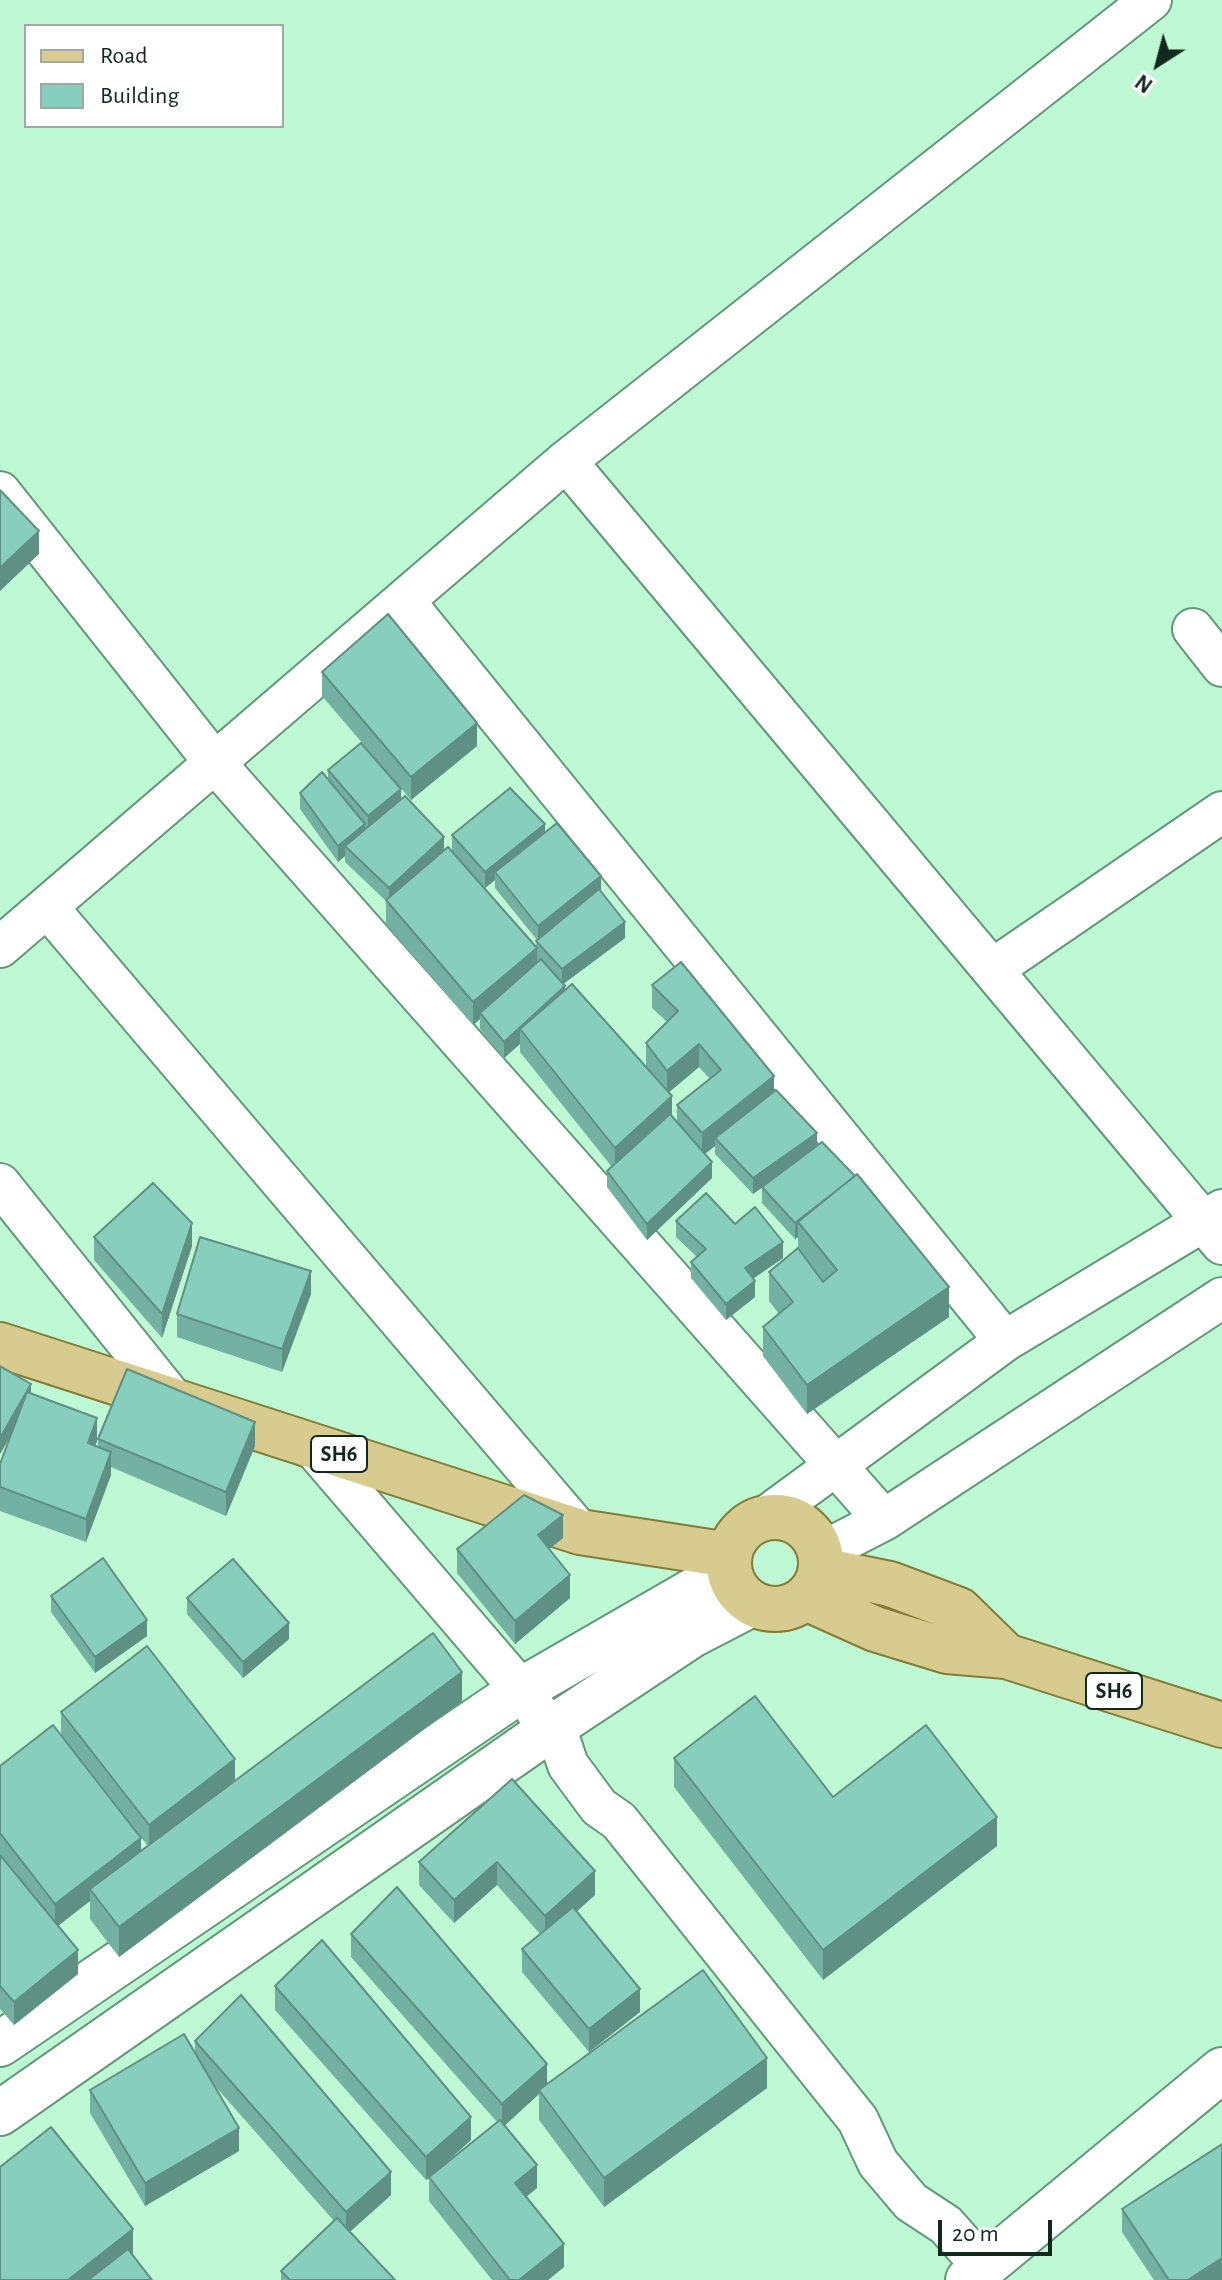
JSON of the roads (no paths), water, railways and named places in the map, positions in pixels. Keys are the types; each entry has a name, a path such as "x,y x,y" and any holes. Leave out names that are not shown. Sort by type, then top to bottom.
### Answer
{"main road":[{"name":"SH6","path":"0,1345 580,1532 682,1547 737,1576"},
{"path":"764,1518 793,1520 806,1528 816,1574 780,1609 737,1576 740,1531 764,1518"},
{"name":"SH6","path":"816,1574 875,1629 933,1647 1006,1656 1222,1725"}],"street":[{"path":"0,947 566,461 1151,0"},
{"path":"566,461 993,969 1217,1225 1005,1341 833,1464 764,1518"},
{"path":"0,492 215,763 884,1520"},
{"path":"405,602 1005,1341"},
{"path":"1193,629 1222,666"},
{"path":"993,969 1222,812"},
{"path":"48,908 580,1532"},
{"path":"0,1184 175,1402"},
{"path":"816,1574 884,1520 1222,1298"},
{"path":"311,1445 521,1690 556,1736 568,1765 599,1807 619,1821 858,2120 878,2163 911,2202 946,2225 976,2274 1222,2070"},
{"path":"0,2044 521,1690 737,1576"},
{"path":"0,2113 556,1736 692,1635 737,1576"}]}
